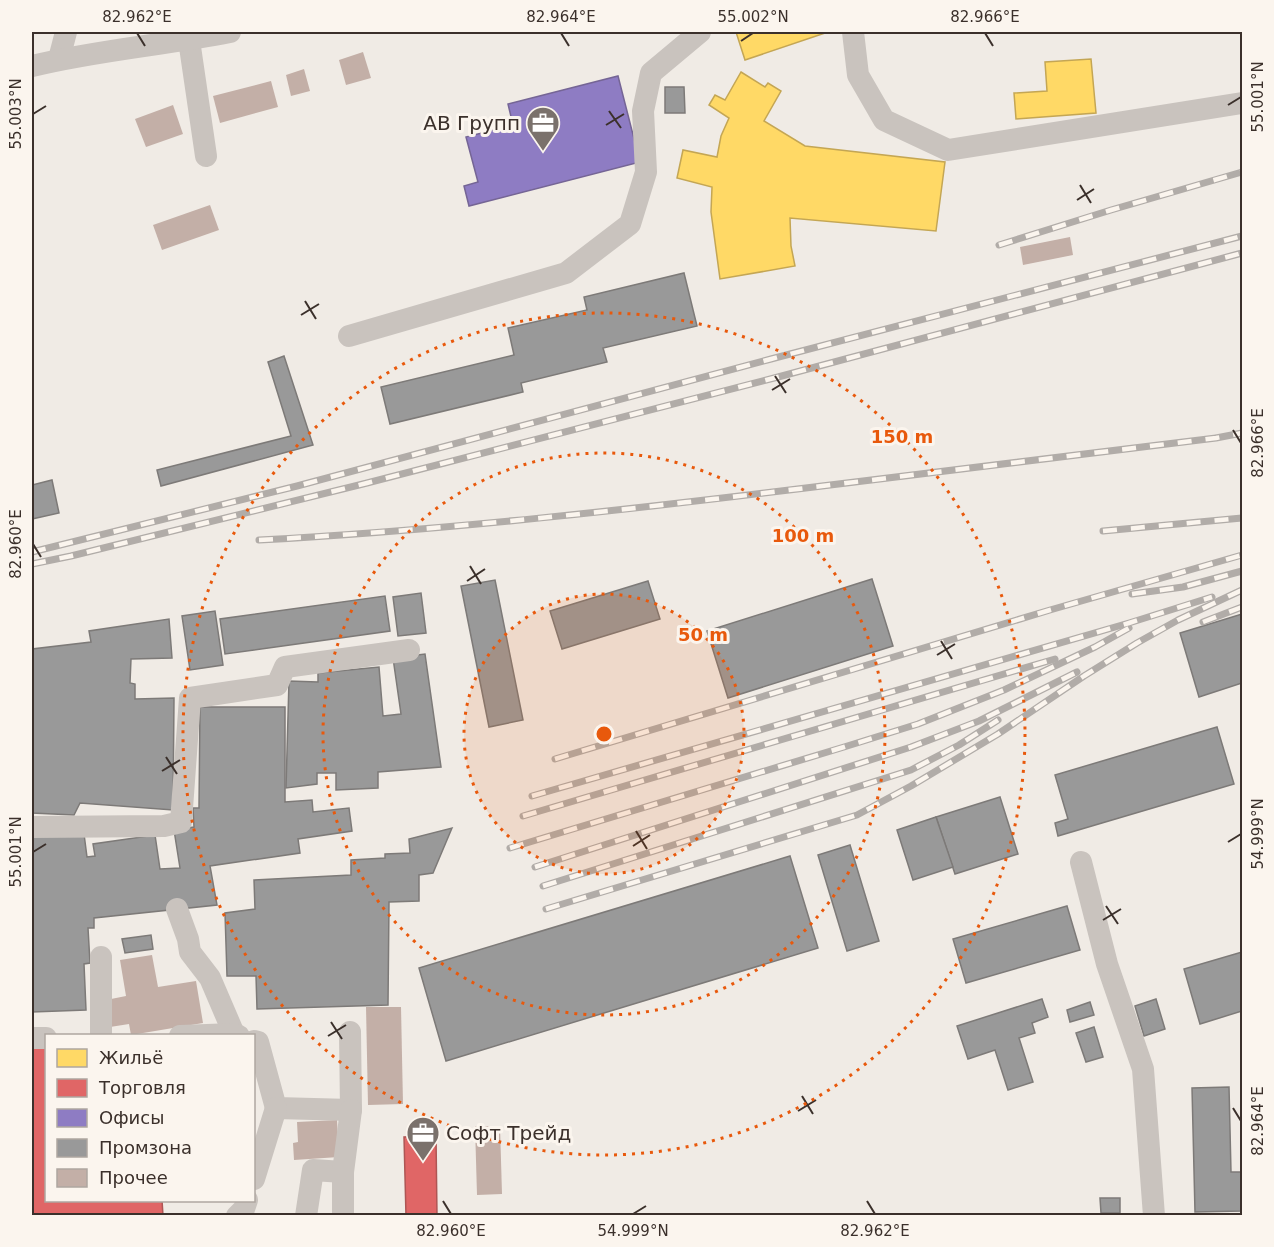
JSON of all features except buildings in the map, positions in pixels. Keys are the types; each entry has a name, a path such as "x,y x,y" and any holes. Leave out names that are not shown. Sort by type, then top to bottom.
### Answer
{"street":[{"path":"59,59 66,32"},
{"path":"32,66 59,59 230,32"},
{"path":"349,336 566,273 630,224 646,172 643,111 651,73 700,32"},
{"path":"853,32 858,75 885,120 948,150 1242,103"},
{"path":"189,40 206,156"},
{"path":"32,827 164,826 181,822 190,698 277,685 285,667 408,650"},
{"path":"1081,862 1107,964 1143,1069 1155,1215"},
{"path":"177,909 188,939 190,952 210,978 240,1034"},
{"path":"101,957 101,1034"},
{"path":"343,1215 343,1172 351,1110 350,1032"},
{"path":"255,1041 258,1042 276,1108 255,1176"},
{"path":"276,1108 351,1110"},
{"path":"306,1215 313,1170 343,1172"},
{"path":"237,1215 244,1209 246,1202"}],"railway":[{"path":"999,245 1242,172"},
{"path":"32,552 297,486 1242,236"},
{"path":"32,564 367,483 778,377 1242,253"},
{"path":"259,540 400,531 612,511 1242,433"},
{"path":"1103,531 1242,518"},
{"path":"555,759 1050,610 1242,555"},
{"path":"1132,594 1183,587 1242,571"},
{"path":"546,909 857,815 998,734 1137,643 1178,620 1242,590"},
{"path":"532,796 1212,597"},
{"path":"1203,622 1242,607"},
{"path":"510,848 918,724 1004,690 1095,647 1129,628"},
{"path":"523,816 1055,659"},
{"path":"535,867 911,747 979,721 1077,672"},
{"path":"543,886 911,770 959,745 998,720"}],"place":[{"name":"АВ Групп","path":"543,152"},
{"name":"Софт Трейд","path":"423,1162"}]}
